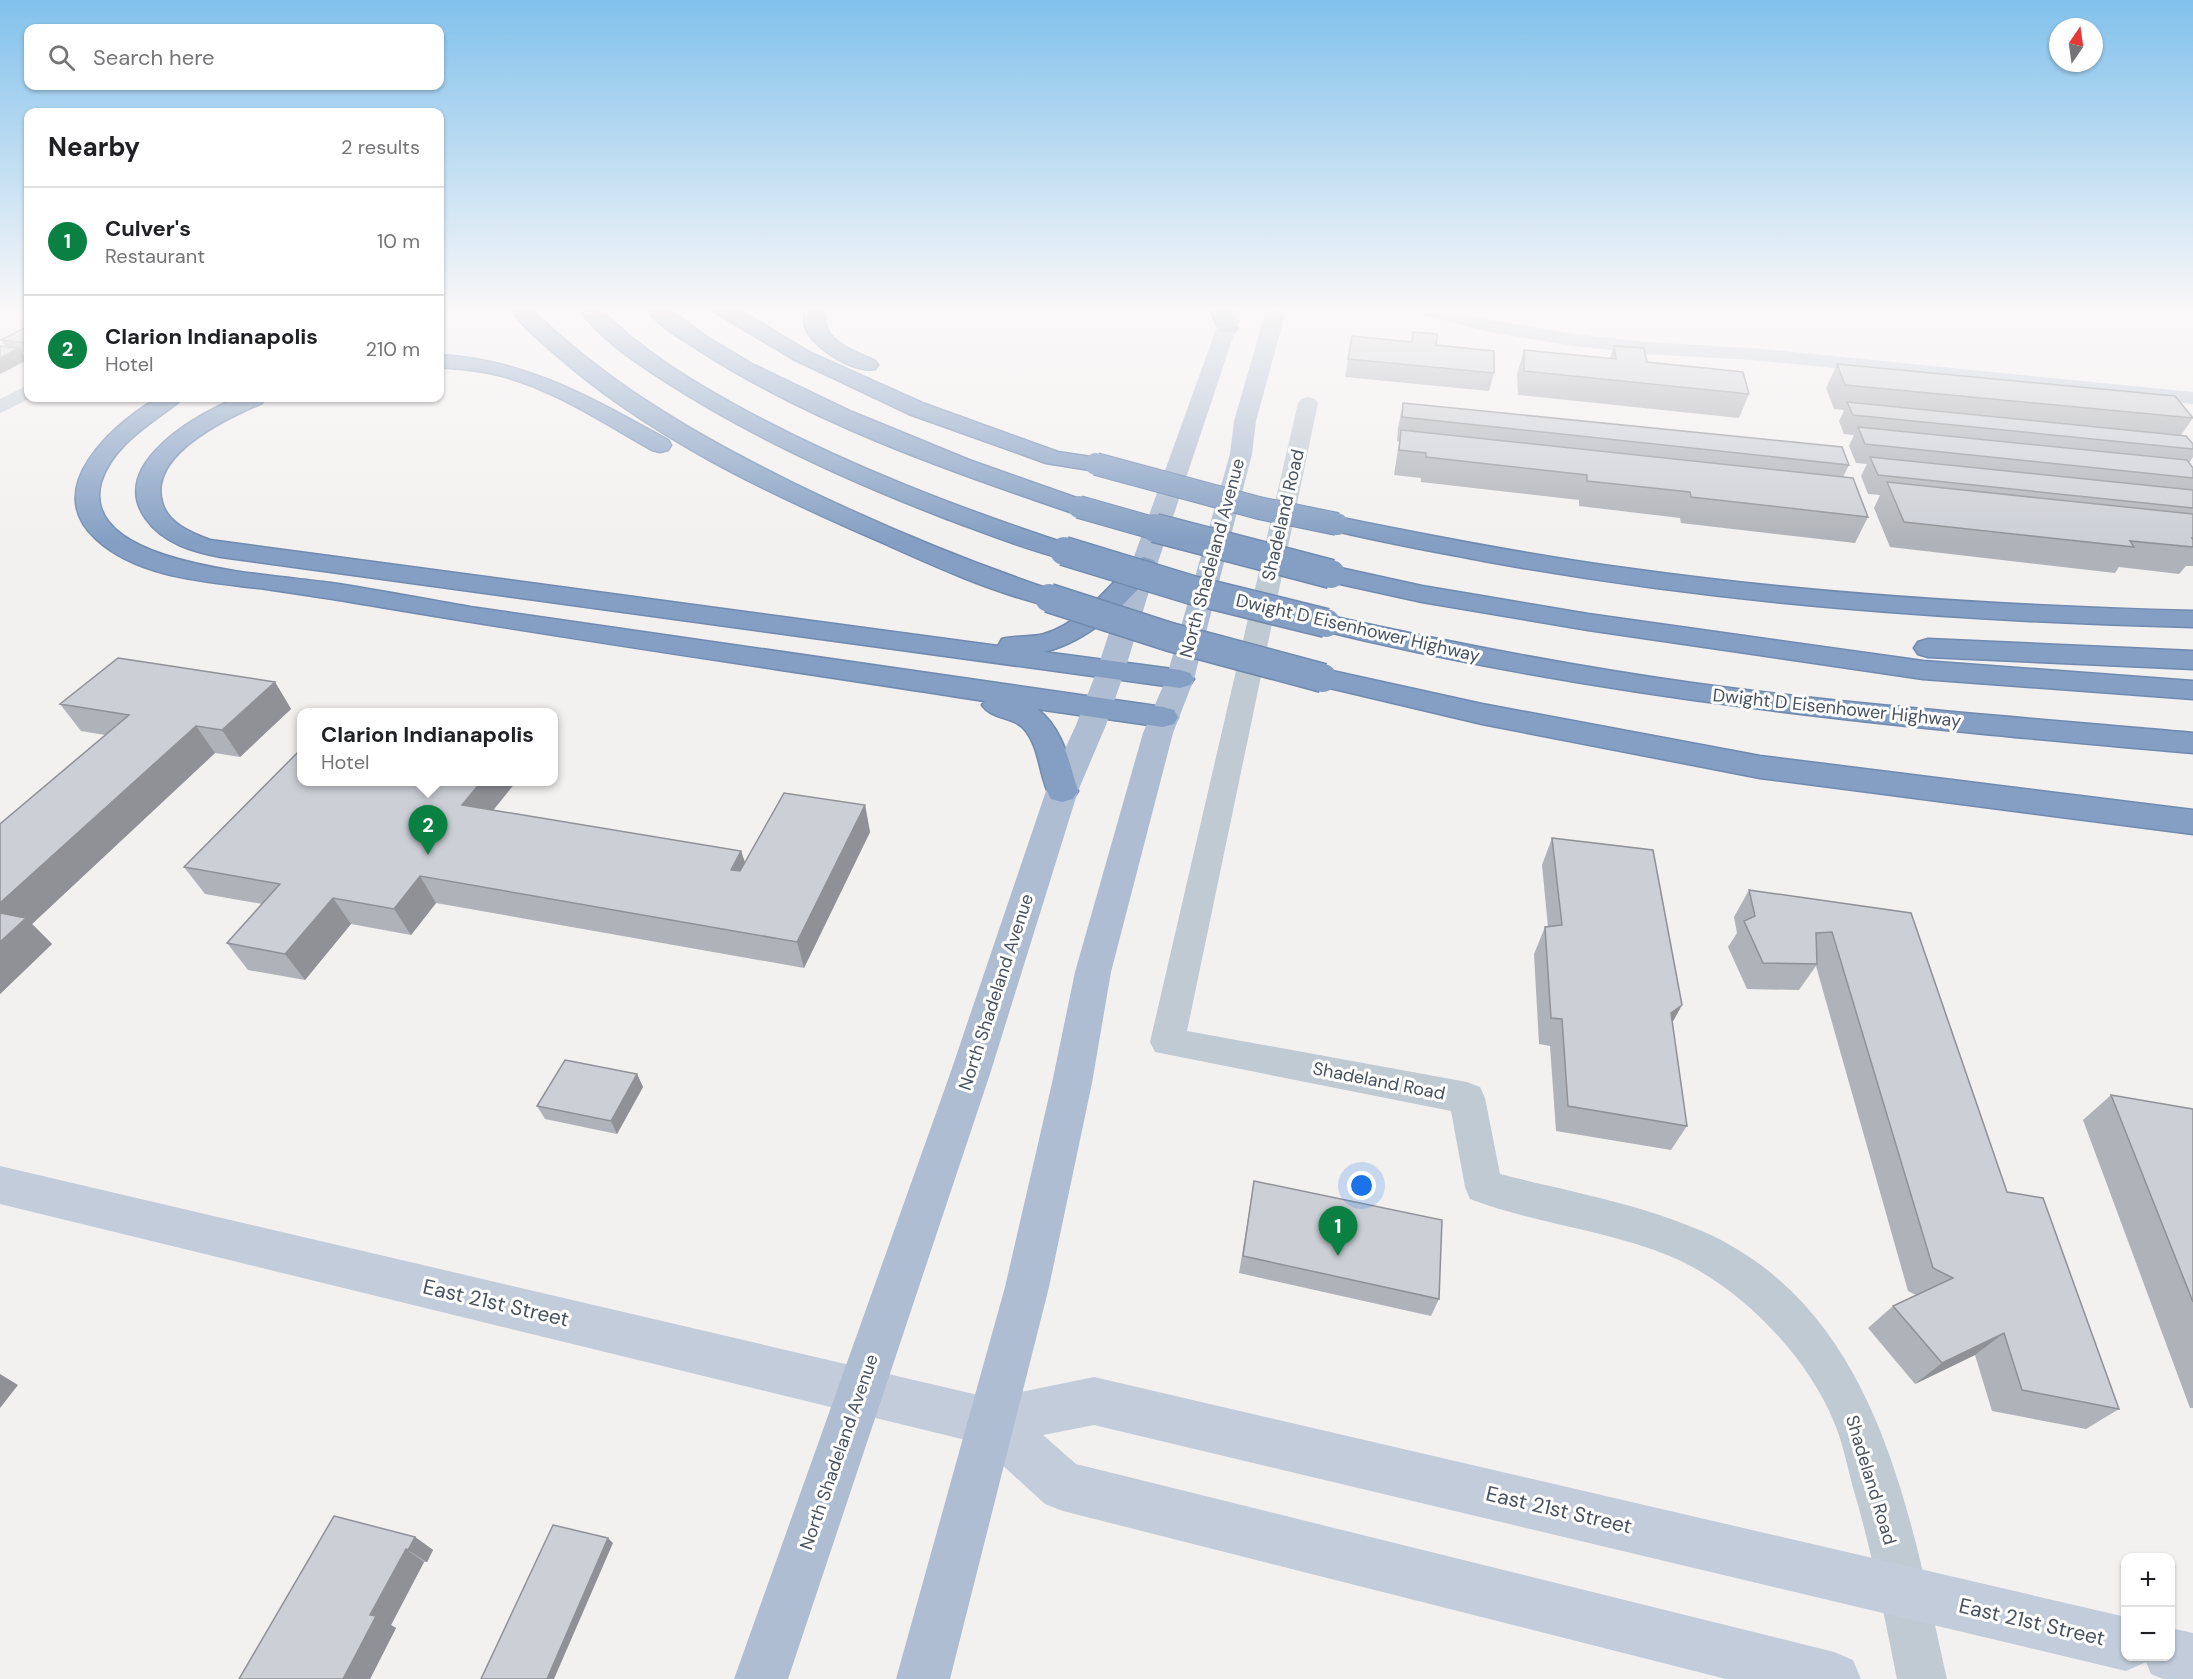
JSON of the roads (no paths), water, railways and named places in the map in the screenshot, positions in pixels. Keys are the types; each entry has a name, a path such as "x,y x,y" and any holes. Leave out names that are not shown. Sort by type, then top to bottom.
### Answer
{"highway":[{"path":"551,385 671,452 730,481 840,516"},
{"path":"608,385 644,412 705,448 840,516 937,558 1048,598 1205,647 1323,678 1482,714 1760,767 2193,822"},
{"name":"Dwight D Eisenhower Highway","path":"688,385 780,438 843,468 934,506 1064,551 1192,590 1326,623 1536,667 1694,692 1838,709 2193,743"},
{"path":"777,385 905,443 1079,507 1244,553 1331,574 1482,605 1923,670 2193,690"},
{"path":"864,385 908,406 1054,458 1096,464 1248,505 1337,525 1554,565 1829,599 1996,612 2193,619"},
{"path":"907,385 930,397 1096,464"},
{"path":"165,402 137,420 117,439 99,462 90,481 88,505 101,530 118,545 149,560 199,573 354,594 470,615 944,687 1163,717"},
{"path":"246,402 216,416 190,433 170,450 155,468 148,487 148,504 157,520 174,534 199,544 232,550 1180,679"},
{"path":"971,649 1046,642 1068,633 1087,621 1144,565"},
{"path":"1730,643 2193,660"},
{"path":"944,687 1026,715 1038,723 1044,733 1062,791"}],"main road":[{"name":"North Shadeland Avenue","path":"761,1679 970,1074 1062,791 1111,670 1203,385"},
{"name":"North Shadeland Avenue","path":"923,1679 1027,1287 1072,1083 1093,972 1163,717 1180,679 1241,454 1245,421 1255,385"},
{"path":"2066,385 2193,398"},
{"name":"East 21st Street","path":"0,1185 991,1422 1094,1401 2121,1643"},
{"name":"East 21st Street","path":"991,1422 1063,1486 1834,1679"},
{"path":"2175,1656 2193,1660"}],"street":[{"path":"0,407 24,393"},
{"name":"Shadeland Road","path":"1308,403 1167,1042 1467,1098 1484,1187 1619,1223 1689,1245 1716,1259 1759,1290 1788,1316 1815,1348 1847,1402 1857,1426 1880,1502 1918,1661"}],"place":[{"name":"Clarion Indianapolis","path":"428,855"},
{"name":"Culver's","path":"1338,1256"}]}
